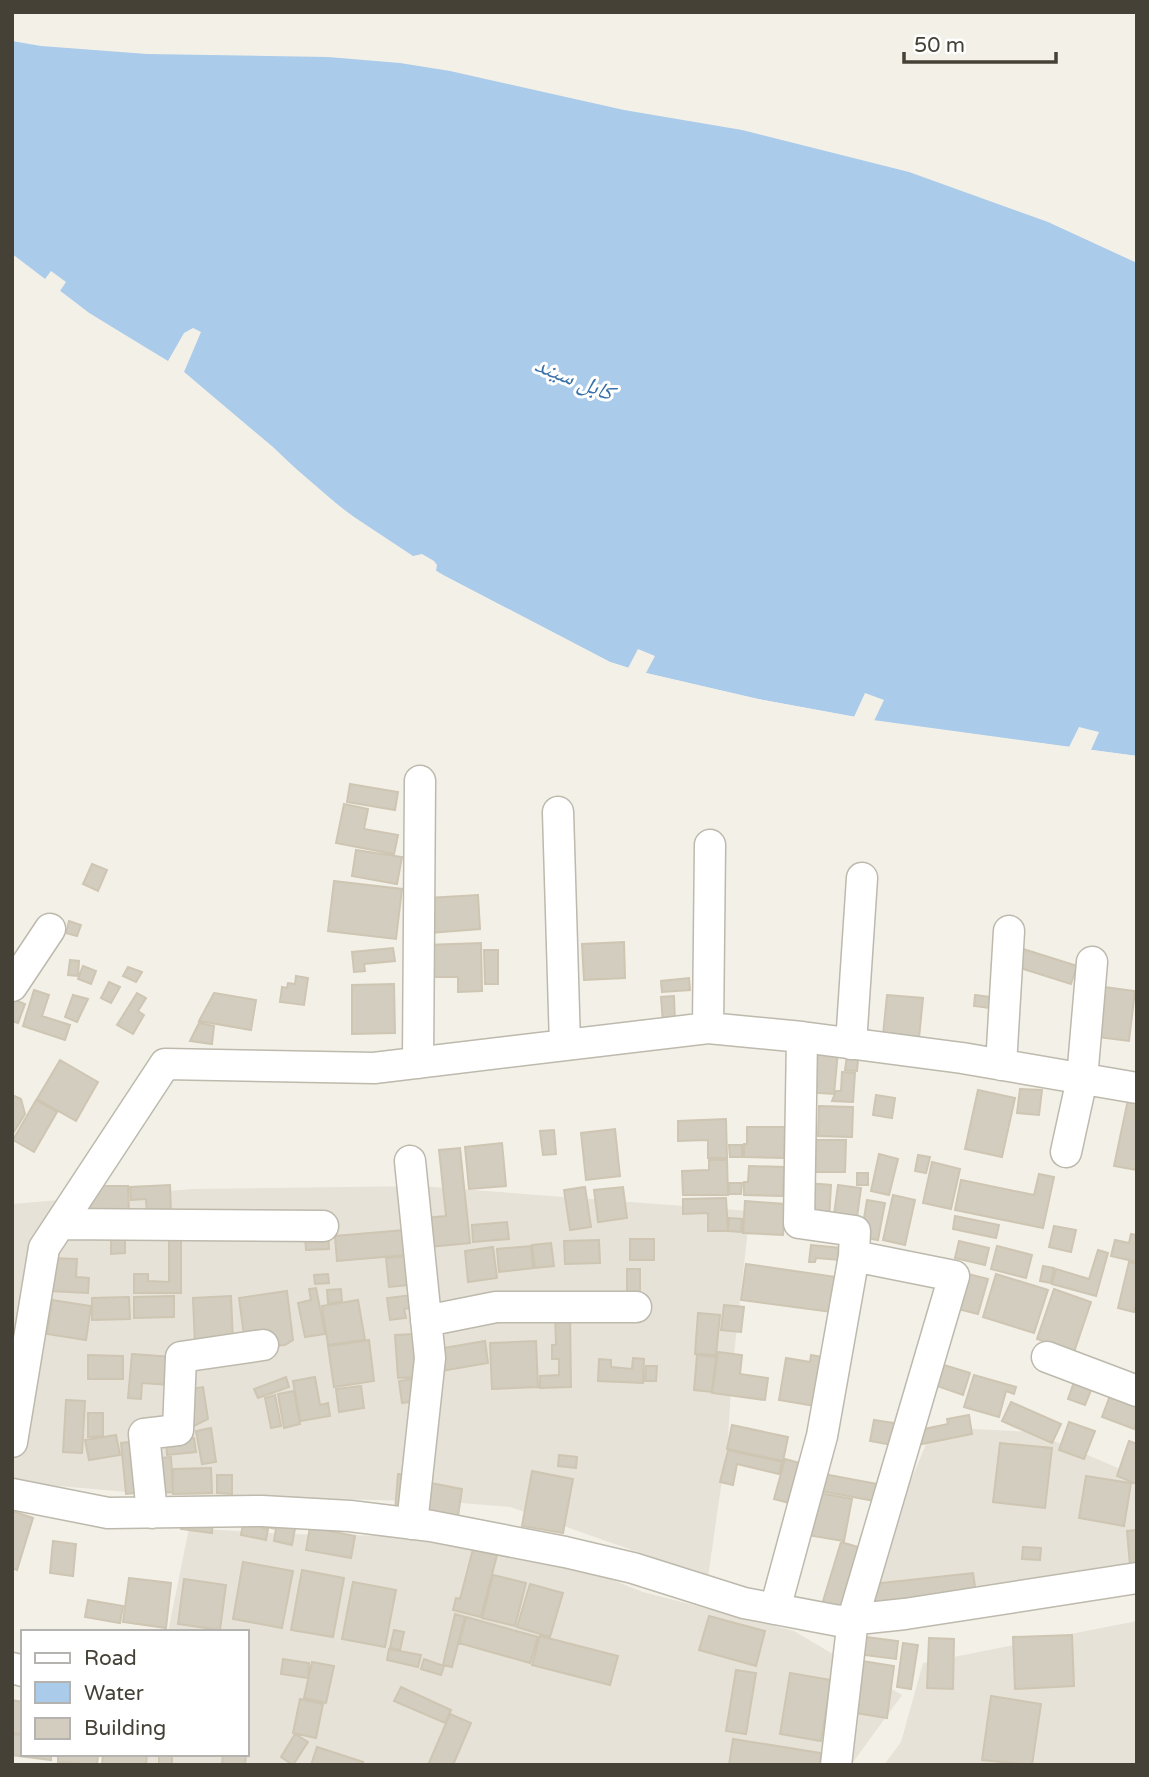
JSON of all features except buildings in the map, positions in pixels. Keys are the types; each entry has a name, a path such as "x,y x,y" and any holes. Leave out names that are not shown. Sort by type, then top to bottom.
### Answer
{"street":[{"path":"418,1063 420,781"},
{"path":"558,812 565,1045"},
{"path":"708,1028 710,845"},
{"path":"851,1044 862,878"},
{"path":"12,986 50,929"},
{"path":"1001,1065 1009,931"},
{"path":"1066,1152 1082,1079 1092,962"},
{"path":"12,1442 44,1248 165,1064 374,1068 708,1028 802,1037 1001,1065 1137,1088"},
{"path":"775,1609 822,1436 854,1256 855,1231 799,1223 802,1037"},
{"path":"410,1161 429,1358 412,1524"},
{"path":"60,1224 323,1226"},
{"path":"836,1765 853,1619 954,1276 854,1256"},
{"path":"426,1321 496,1307 636,1307"},
{"path":"152,1513 144,1434 178,1430 181,1357 263,1345"},
{"path":"1047,1357 1137,1391"},
{"path":"12,1494 108,1513 200,1510 275,1512 350,1516 412,1524 483,1535 579,1555 633,1568 744,1603 839,1621 905,1614 1137,1578"}],"shaded area":[{"path":"420,1186 750,1211 732,1372 728,1438 708,1577 510,1507 450,1502 151,1494 12,1482 12,1204 192,1189"},
{"path":"933,1427 1033,1432 1137,1476 1137,1576 856,1614"},
{"path":"189,1528 284,1534 506,1538 643,1592 794,1631 902,1695 851,1765 133,1764 135,1756 248,1756 248,1630 168,1630"},
{"path":"1137,1621 1137,1765 884,1765 901,1742 923,1663"}],"water":[{"name":"کابل سيند","path":"12,41 41,46 147,54 328,57 400,63 450,71 624,110 742,130 909,172 1048,222 1137,263 1137,756 873,720 758,699 646,673 610,662 443,575 372,531 316,488 273,447 184,372 89,313 12,254"}],"pier":[{"path":"12,254 45,279 51,271 66,282 60,291 89,313 168,361 184,333 193,328 201,332 184,372 345,511 413,556 422,554 434,561 437,565 436,571 443,575 610,662 628,668 638,649 655,656 646,673 758,699 854,717 865,693 884,700 874,721 1069,747 1079,727 1099,732 1091,750 1137,756 1137,760 873,724 757,703 645,677 609,665 441,578 370,534 314,490 181,374 87,316 12,259"}]}
